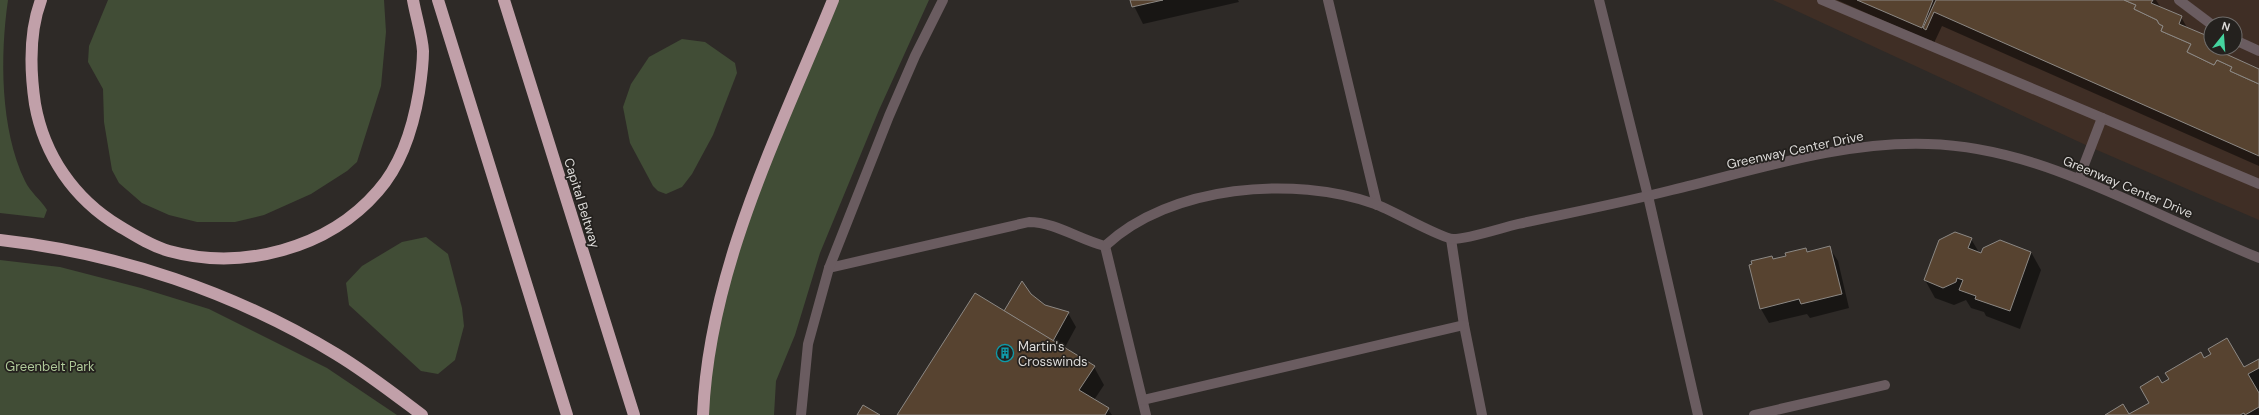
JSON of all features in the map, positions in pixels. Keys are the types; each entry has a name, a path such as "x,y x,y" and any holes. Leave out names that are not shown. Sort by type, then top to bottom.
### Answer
{"highway":[{"path":"41,0 33,39 31,79 37,115 47,146 63,176 84,199 108,219 136,237 168,250 204,257 236,258 271,254 330,230 357,211 378,192 392,171 412,128 422,76 423,51 413,0"},
{"path":"438,0 567,415"},
{"name":"Capital Beltway","path":"504,0 634,415"},
{"path":"703,415 708,367 717,318 741,230 833,0"},
{"path":"0,240 30,243 108,259 214,293 290,327 336,354 379,382 422,415"}],"street":[{"path":"801,415 808,344 829,268 889,116 915,56 943,0"},
{"path":"1328,0 1377,205"},
{"path":"1599,0 1648,196 1698,415"},
{"path":"1822,0 2259,184"},
{"path":"2180,0 2203,18"},
{"path":"2243,44 2259,51"},
{"path":"2079,178 2102,118"},
{"name":"Greenway Center Drive","path":"1451,239 1648,196 1821,155 1859,148 1903,144 1950,145 1998,152 2026,159 2079,178 2259,258"},
{"path":"1105,246 1121,232 1144,219 1192,200 1216,195 1266,188 1302,188 1352,197 1377,205 1451,239 1464,325 1482,415"},
{"path":"829,268 1029,222 1047,225 1084,240 1105,246"},
{"path":"1105,246 1146,415"},
{"path":"1143,400 1464,325"},
{"path":"1754,415 1885,385"}],"shaded area":[{"path":"1773,0 2259,0 2259,220 2090,147"}],"green space":[{"path":"0,0 8,0 5,21 3,68 4,92 11,139 17,161 25,181 47,210 44,218 0,213"},
{"path":"108,0 384,0 386,32 381,86 357,162 347,171 311,194 264,215 235,222 197,222 169,215 142,203 119,183 112,170 104,122 103,89 88,62 89,46"},
{"path":"833,0 929,0 879,110 820,253 795,335 776,381 774,415 703,415 728,274"},
{"path":"682,39 705,42 735,63 737,73 713,135 692,174 682,187 666,194 658,191 653,186 630,143 623,107 631,84 649,57"},
{"path":"426,237 448,254 462,308 464,326 455,360 438,374 421,371 349,305 346,283 362,266 402,242"},
{"name":"Greenbelt Park","path":"0,260 60,267 141,288 209,309 327,368 397,415 0,415"}],"building":[{"path":"1130,0 1163,0 1132,7"},
{"path":"1857,0 1933,0 1922,28"},
{"path":"1936,0 2124,0 2136,5 2134,9 2157,20 2159,24 2163,26 2161,31 2191,44 2187,52 2214,65 2217,60 2232,67 2230,71 2259,84 2259,156 1934,12 1926,30 1923,28"},
{"path":"2124,0 2153,0 2151,3 2182,16 2179,24 2203,34 2203,56 2230,56 2259,69 2259,84 2230,71 2232,67 2217,60 2214,65 2187,52 2191,44 2161,31 2163,26 2159,24 2157,20 2134,9 2136,5"},
{"path":"1955,232 1972,238 1968,248 1981,253 1983,248 2000,240 2031,252 2010,311 1975,299 1976,296 1959,290 1963,280 1957,278 1956,282 1943,288 1924,280 1939,240"},
{"path":"1830,246 1842,294 1801,304 1799,299 1760,309 1749,265 1752,264 1751,261 1772,256 1773,259 1786,256 1785,253 1806,248 1807,252"},
{"path":"1022,281 1031,294 1045,305 1069,312 1053,341 1004,311"},
{"name":"Martin's Crosswinds","path":"975,293 1095,366 1079,390 1109,408 1105,415 897,415"},
{"path":"2227,338 2244,367 2259,359 2259,368 2248,374 2259,393 2259,407 2245,415 2244,413 2240,415 2105,415 2123,404 2129,414 2149,403 2140,387 2158,376 2162,383 2169,379 2165,373 2201,352 2204,358 2211,354 2208,349"},
{"path":"863,405 880,415 857,415"}],"place":[{"name":"Martin's Crosswinds","path":"1005,353"}]}
